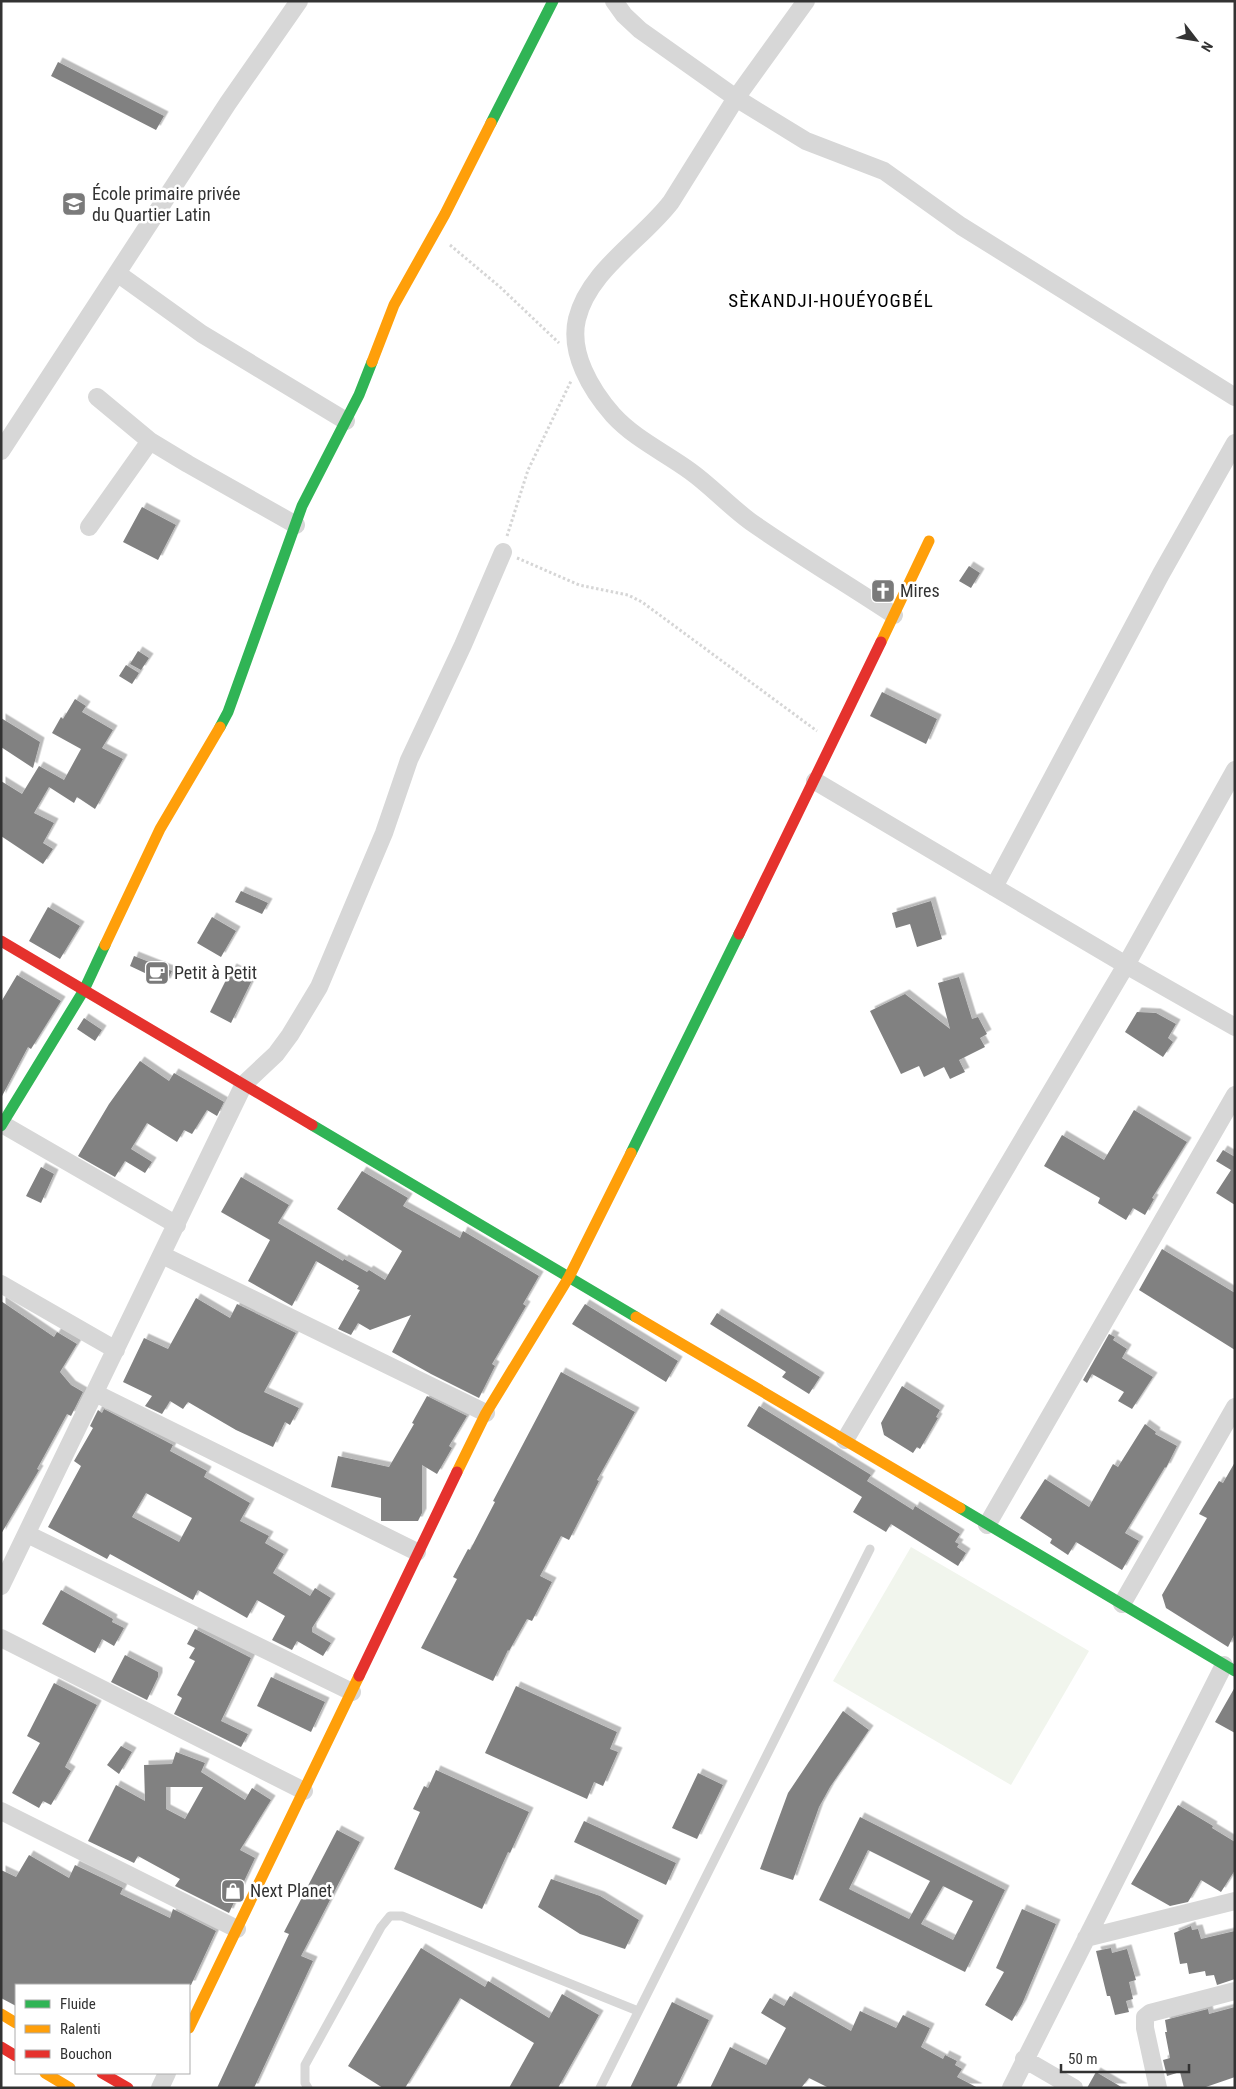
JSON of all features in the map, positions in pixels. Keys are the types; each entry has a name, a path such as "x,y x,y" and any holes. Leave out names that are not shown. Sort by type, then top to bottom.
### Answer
{"street":[{"path":"1,450 228,103 299,1"},
{"path":"177,1225 2,1125 84,990 160,829 191,772 215,737 228,712 302,506 359,395 394,305 445,214 554,1"},
{"path":"614,1 624,15 640,30 736,98 806,141 884,171 986,242 1235,397"},
{"path":"806,1 736,98 671,202 659,217 606,268 585,300 578,317 575,341 580,362 602,401 634,434 690,471 750,521 894,615"},
{"path":"117,273 202,334 346,421"},
{"path":"97,397 150,441 296,524"},
{"path":"89,527 150,441"},
{"path":"994,888 1161,574 1235,443"},
{"path":"190,2026 352,1692 417,1552 486,1413 569,1277 815,781 929,541"},
{"path":"1,1586 244,1084 276,1054 319,987 384,832 409,760 503,552"},
{"path":"845,1440 1126,965 1235,770"},
{"path":"815,781 994,888 1235,1027"},
{"path":"1,940 1230,1668 1086,1938 1011,2088"},
{"path":"987,1525 1235,1096"},
{"path":"162,1255 486,1413"},
{"path":"1,1284 116,1350"},
{"path":"95,1393 417,1552"},
{"path":"1122,1604 1235,1407"},
{"path":"27,1534 352,1692"},
{"path":"1,1638 304,1791"},
{"path":"1,1811 237,1929"},
{"path":"1086,1938 1235,1902"},
{"path":"1158,2088 1145,2028 1145,2018 1150,2013 1235,1991"},
{"path":"1,2014 15,2022"},
{"path":"1,2047 15,2055"},
{"path":"1024,2059 1067,2086"},
{"path":"47,2074 70,2088"},
{"path":"104,2074 128,2088"},
{"path":"160,2088 167,2074"}],"lane":[{"path":"600,2088 870,1549"},
{"path":"308,2088 305,2083 305,2065 381,1927 390,1916 402,1916 638,2011"}],"path":[{"path":"432,237 452,247 500,287 580,362 528,470 503,552 579,585 628,595 642,602 833,743"}],"shaded area":[{"path":"911,1547 1089,1651 1011,1785 833,1681"}],"building":[{"path":"58,62 164,116 156,130 51,76"},
{"path":"142,507 176,525 158,560 123,542"},
{"path":"969,566 980,573 971,588 959,581"},
{"path":"138,651 149,658 141,670 130,664"},
{"path":"126,665 139,673 132,684 119,676"},
{"path":"882,692 937,719 926,744 870,716"},
{"path":"75,699 86,706 82,712 113,730 102,748 123,759 95,809 77,797 74,803 49,787 34,813 54,823 43,843 53,849 43,864 1,836 1,781 22,794 39,766 64,780 81,749 52,733 61,717 63,719"},
{"path":"1,718 40,742 33,768 1,747"},
{"path":"241,891 268,903 262,914 235,902"},
{"path":"931,901 942,939 917,947 910,924 896,928 892,913"},
{"path":"48,907 80,926 60,959 29,941"},
{"path":"212,917 236,931 221,957 197,943"},
{"path":"134,956 172,971 166,983 130,966"},
{"path":"232,968 253,978 231,1023 210,1012"},
{"path":"17,975 61,1001 31,1049 28,1047 1,1098 1,1002"},
{"path":"959,977 972,1019 978,1017 987,1034 980,1038 985,1047 959,1060 965,1072 950,1079 944,1067 924,1077 919,1066 901,1074 870,1011 905,994 950,1029 938,983"},
{"path":"1137,1012 1156,1013 1176,1024 1168,1038 1173,1042 1163,1057 1125,1032"},
{"path":"84,1018 102,1030 95,1041 77,1029"},
{"path":"140,1061 169,1081 174,1073 224,1102 217,1116 207,1110 192,1134 184,1130 177,1142 147,1123 131,1149 152,1162 145,1173 125,1161 115,1177 78,1156 109,1104"},
{"path":"1134,1110 1187,1142 1152,1198 1154,1199 1145,1215 1133,1208 1126,1220 1098,1203 1100,1198 1044,1166 1062,1135 1104,1160"},
{"path":"1223,1150 1235,1157 1235,1205 1216,1193 1231,1170 1216,1161"},
{"path":"41,1167 54,1174 41,1203 26,1196"},
{"path":"362,1171 408,1198 403,1206 460,1238 463,1231 539,1276 523,1304 526,1306 492,1364 495,1366 479,1398 392,1352 411,1315 370,1330 358,1323 351,1335 338,1329 360,1290 357,1289 359,1286 316,1261 292,1306 248,1281 270,1240 221,1212 241,1177 289,1205 278,1223 343,1261 344,1259 367,1272 369,1270 385,1280 402,1251 337,1209"},
{"path":"1162,1249 1235,1293 1235,1350 1139,1290"},
{"path":"196,1298 230,1318 237,1304 296,1333 264,1392 299,1408 290,1425 285,1422 273,1447 236,1430 188,1402 183,1409 170,1401 162,1414 145,1406 152,1396 123,1382 144,1338 168,1349"},
{"path":"1,1301 54,1337 57,1332 77,1344 60,1372 71,1385 83,1392 71,1416 67,1414 37,1469 39,1470 1,1534"},
{"path":"585,1304 678,1361 666,1382 572,1324"},
{"path":"717,1313 820,1377 809,1394 782,1377 786,1372 710,1324"},
{"path":"1109,1334 1115,1337 1113,1340 1127,1349 1122,1358 1153,1377 1132,1409 1118,1401 1124,1392 1092,1374 1087,1383 1083,1380"},
{"path":"561,1372 635,1412 597,1480 599,1481 569,1540 561,1536 540,1576 552,1582 532,1621 527,1619 508,1650 493,1681 421,1648 457,1579 453,1577 468,1549 470,1550 495,1502 493,1501"},
{"path":"902,1386 940,1410 936,1417 938,1418 920,1449 917,1447 913,1453 884,1435 881,1423"},
{"path":"427,1396 467,1416 449,1446 452,1448 437,1474 422,1465 422,1513 418,1521 381,1521 381,1498 331,1487 338,1456 389,1467 414,1424 412,1423"},
{"path":"759,1406 871,1475 867,1481 913,1510 915,1506 960,1534 955,1542 959,1544 957,1547 966,1553 958,1566 891,1524 886,1532 853,1512 862,1497 747,1426"},
{"path":"104,1409 173,1445 170,1451 207,1471 204,1477 250,1503 240,1521 269,1536 265,1543 284,1554 273,1573 310,1596 315,1588 331,1598 312,1628 312,1632 331,1643 323,1656 297,1641 292,1650 272,1640 285,1616 257,1600 247,1618 198,1590 193,1600 110,1554 107,1559 48,1527 81,1466 74,1461 93,1428 90,1426 98,1410 102,1413","holes":["146,1493 192,1518 179,1542 132,1517"]},
{"path":"1145,1424 1156,1432 1155,1434 1177,1446 1166,1468 1125,1533 1139,1541 1122,1570 1076,1542 1068,1555 1050,1543 1052,1539 1020,1518 1045,1479 1089,1507 1113,1464 1118,1467"},
{"path":"1235,1462 1235,1633 1228,1647 1166,1608 1162,1595 1207,1518 1199,1514 1219,1481 1223,1483"},
{"path":"61,1590 113,1619 112,1622 124,1628 114,1646 102,1639 95,1653 42,1624"},
{"path":"195,1629 251,1658 221,1721 248,1734 241,1747 174,1714 182,1698 177,1695 195,1661 189,1658 195,1648 187,1644"},
{"path":"125,1655 158,1672 158,1677 147,1700 111,1682"},
{"path":"271,1677 325,1702 311,1732 257,1706"},
{"path":"54,1683 97,1705 65,1767 71,1771 51,1805 43,1801 39,1808 12,1793 40,1743 27,1736"},
{"path":"516,1686 617,1732 610,1749 618,1752 603,1786 594,1782 587,1799 485,1753"},
{"path":"1235,1687 1235,1733 1215,1722"},
{"path":"843,1711 869,1730 830,1787 819,1807 793,1880 760,1869 788,1793"},
{"path":"121,1746 132,1752 119,1774 107,1765"},
{"path":"176,1752 205,1763 201,1772 245,1800 252,1788 271,1800 240,1850 255,1858 229,1913 175,1886 180,1879 138,1856 134,1863 88,1841 116,1785 145,1801 144,1765 172,1764","holes":["166,1787 203,1787 185,1819 166,1809"]},
{"path":"436,1770 529,1812 482,1909 394,1869 420,1812 413,1809 424,1786 428,1788"},
{"path":"698,1773 723,1785 697,1839 672,1828"},
{"path":"1178,1805 1235,1842 1235,1870 1221,1892 1201,1880 1188,1902 1170,1906 1131,1884"},
{"path":"860,1817 1005,1890 965,1972 819,1900","holes":["868,1850 930,1881 909,1919 849,1889","943,1886 973,1901 953,1940 921,1924"]},
{"path":"584,1821 676,1863 666,1885 574,1842"},
{"path":"337,1830 360,1842 301,1956 313,1961 254,2088 217,2088 289,1934 284,1932"},
{"path":"29,1855 69,1878 75,1865 123,1888 120,1894 170,1918 173,1909 216,1931 191,1985 15,1984 15,2005 1,1998 1,1870 16,1877"},
{"path":"551,1879 600,1896 639,1920 625,1949 580,1934 538,1907"},
{"path":"1022,1909 1056,1924 1022,2004 1012,2021 985,2005 1004,1972 996,1968"},
{"path":"1191,1926 1192,1930 1198,1929 1201,1939 1235,1931 1235,1979 1217,1985 1214,1975 1206,1976 1205,1971 1189,1974 1187,1963 1180,1964 1174,1933"},
{"path":"421,1948 485,1987 488,1981 549,2018 562,1994 599,2015 558,2088 509,2088 534,2043 460,1998 405,2088 383,2088 348,2066"},
{"path":"1111,1948 1112,1953 1127,1949 1136,1980 1129,1982 1133,1999 1126,2001 1129,2012 1115,2015 1110,1996 1107,1996 1096,1951"},
{"path":"790,1996 851,2031 860,2011 896,2028 903,2015 930,2028 921,2047 943,2059 945,2055 957,2061 955,2065 962,2069 957,2077 978,2088 829,2088 809,2078 801,2088 710,2088 730,2047 766,2065 786,2028 761,2013 770,1998 784,2006"},
{"path":"672,2002 709,2020 676,2088 630,2088"},
{"path":"1235,2007 1235,2077 1203,2088 1184,2088 1180,2072 1167,2076 1163,2060 1170,2058 1165,2032 1167,2032 1165,2020 1208,2009 1209,2014"},
{"path":"1096,2072 1123,2088 1087,2088"}],"traffic: fast":[{"path":"491,123 553,1"},
{"path":"220,727 228,712 302,506 359,395 372,362"},
{"path":"631,1153 739,934"},
{"path":"1,1126 84,990 105,945"},
{"path":"312,1125 636,1317"},
{"path":"960,1508 1235,1671"}],"traffic: slow":[{"path":"372,362 394,305 445,214 491,123"},
{"path":"881,642 929,541"},
{"path":"105,945 160,829 220,727"},
{"path":"457,1472 486,1413 569,1277 631,1153"},
{"path":"636,1317 960,1508"},
{"path":"190,2026 359,1676"},
{"path":"1,2014 15,2022"},
{"path":"47,2074 70,2088"}],"traffic: jam":[{"path":"739,934 881,642"},
{"path":"1,941 312,1125"},
{"path":"359,1676 457,1472"},
{"path":"1,2047 15,2055"},
{"path":"104,2074 128,2088"}],"place":[{"name":"École primaire privée du Quartier Latin","path":"74,204"},
{"name":"Mires","path":"883,591"},
{"name":"Petit à Petit","path":"157,973"},
{"name":"Next Planet","path":"233,1891"}],"district":[{"name":"SÈKANDJI-HOUÉYOGBÉL","path":"831,300"}]}
